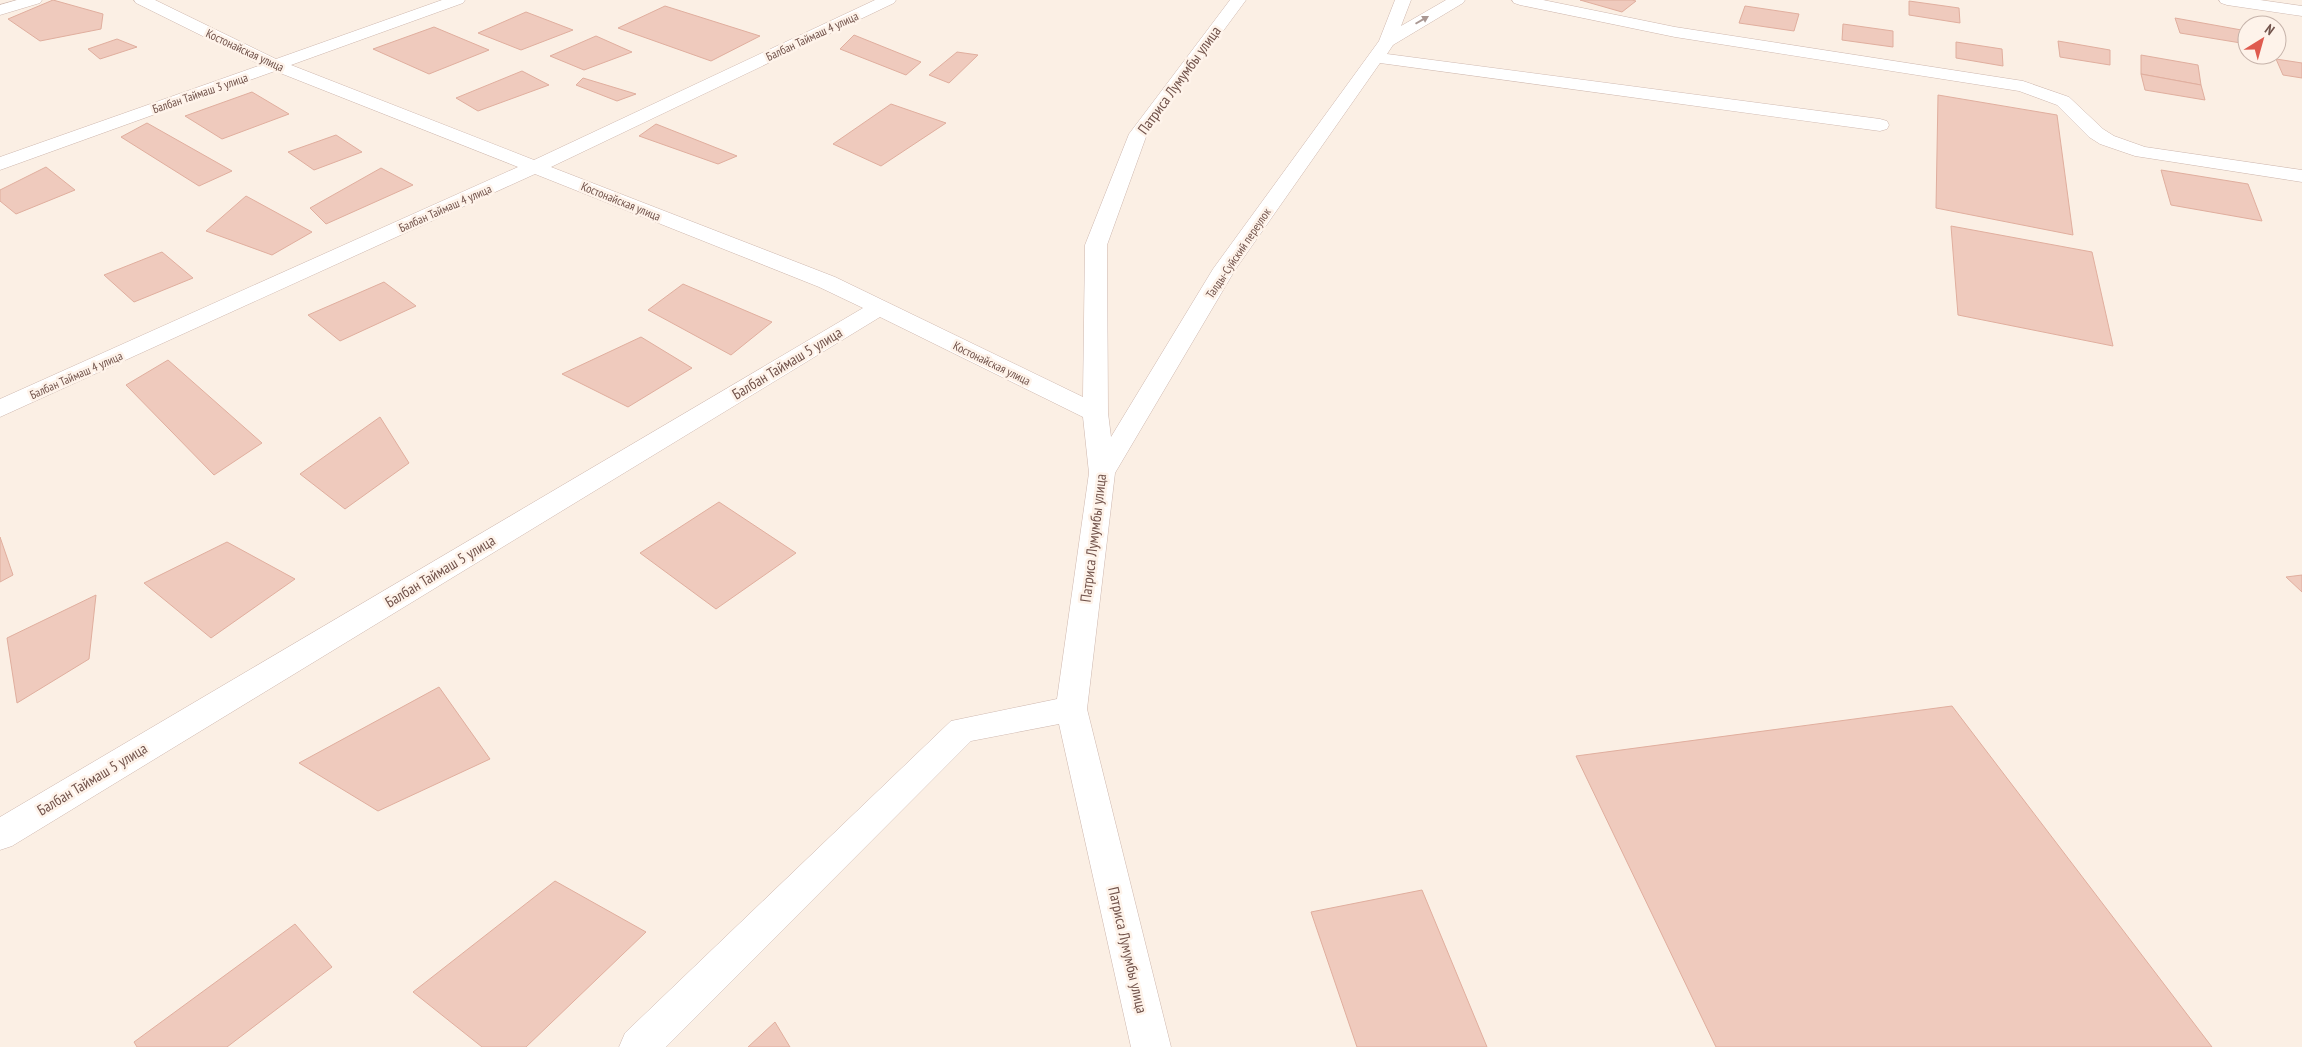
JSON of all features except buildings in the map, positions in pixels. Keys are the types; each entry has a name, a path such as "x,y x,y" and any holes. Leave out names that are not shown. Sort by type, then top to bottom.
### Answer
{"street":[{"path":"0,10 34,0"},
{"name":"Костонайская улица","path":"142,0 277,66 827,282 1094,413"},
{"name":"Балбан Таймаш 3 улица","path":"0,164 457,0"},
{"name":"Балбан Таймаш 4 улица","path":"0,409 535,167 888,0"},
{"name":"Патриса Лумумбы улица","path":"1151,1047 1071,709 1102,473 1094,413 1096,245 1138,134 1238,0"},
{"name":"Талды-Суйский переулок","path":"1102,473 1224,269 1381,49 1403,0"},
{"name":"Талды-Суйский переулок","path":"1381,49 1458,0"},
{"path":"1520,0 1675,32 2023,86 2063,101 2096,133 2107,140 2142,152 2302,176"},
{"path":"2227,0 2302,11"},
{"path":"1381,49 1880,125"},
{"name":"Балбан Таймаш 5 улица","path":"0,835 879,308"},
{"path":"640,1047 962,730 1071,709"}]}
